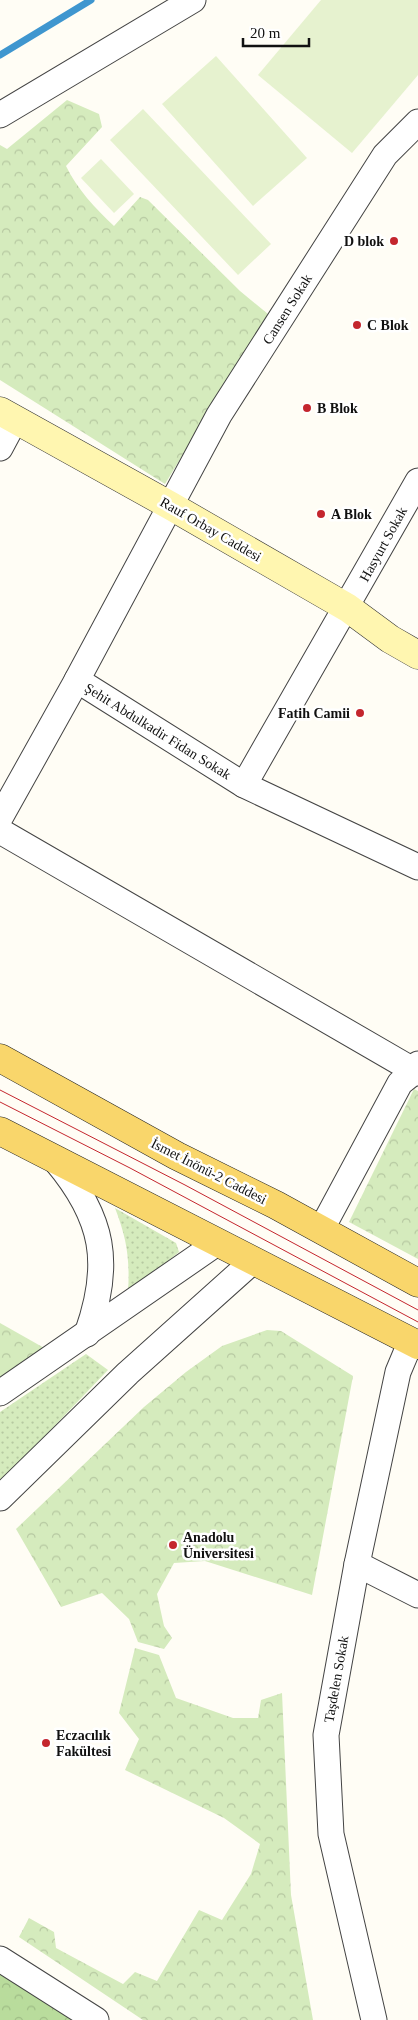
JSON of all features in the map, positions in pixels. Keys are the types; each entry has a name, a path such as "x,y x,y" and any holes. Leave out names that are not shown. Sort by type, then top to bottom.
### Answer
{"main road":[{"name":"İsmet İnönü-2 Caddesi","path":"0,1058 177,1156 321,1230 418,1283"},
{"path":"0,1131 415,1343"}],"street":[{"path":"0,114 192,0"},
{"name":"Cansen Sokak","path":"171,506 219,416 385,156 418,122"},
{"path":"0,448 8,416"},
{"name":"Rauf Orbay Caddesi","path":"8,416 171,506 348,608 390,639 418,655"},
{"name":"Hasyurt Sokak","path":"244,786 348,608 418,481"},
{"name":"Şehit Abdulkadir Fidan Sokak","path":"171,506 77,680 244,786 416,862"},
{"path":"0,818 77,680"},
{"path":"0,831 417,1069 400,1082 321,1230"},
{"path":"56,1161 76,1185 91,1213 100,1243 102,1274 97,1305 86,1334"},
{"path":"0,1393 217,1243"},
{"path":"0,1498 128,1373 253,1261"},
{"name":"Taşdelen Sokak","path":"374,2020 331,1834 326,1734 357,1564 398,1372 415,1343"},
{"path":"357,1564 418,1595"},
{"path":"0,1958 96,2020"}],"green space":[{"path":"321,0 418,0 418,75 352,153 258,75"},
{"path":"216,56 307,158 253,206 162,104"},
{"path":"67,100 99,114 102,127 66,166 75,183 93,205 114,226 140,197 148,200 240,291 268,314 165,484 0,380 0,145 7,149"},
{"path":"143,109 271,244 238,275 110,140"},
{"path":"101,159 134,194 114,213 81,178"},
{"path":"414,1089 418,1091 418,1259 349,1222"},
{"path":"115,1208 176,1243 179,1252 128,1293 127,1249"},
{"path":"0,1323 46,1349 0,1380"},
{"path":"267,1330 281,1331 353,1376 312,1595 205,1561 174,1563 157,1594 164,1626 172,1638 164,1649 138,1642 129,1619 102,1593 61,1607 16,1529 144,1407 186,1372 222,1346"},
{"path":"86,1354 108,1370 0,1483 0,1412"},
{"path":"135,1648 159,1655 176,1698 233,1718 258,1718 261,1700 282,1693 291,1895 313,2020 143,2020 19,1937 29,1918 54,1932 56,1948 123,1984 135,1972 157,1981 199,1910 222,1920 251,1874 260,1844 224,1818 125,1770 139,1739 119,1713"},
{"path":"0,1970 74,2020 0,2020"}],"waterway":[{"path":"0,55 91,0"}],"tram line":[{"path":"0,1090 185,1185 418,1310"},
{"path":"0,1102 130,1168 418,1322"}],"place":[{"name":"D blok","path":"394,241"},
{"name":"C Blok","path":"357,325"},
{"name":"B Blok","path":"307,408"},
{"name":"A Blok","path":"321,514"},
{"name":"Fatih Camii","path":"360,713"},
{"name":"Anadolu Üniversitesi","path":"173,1545"},
{"name":"Eczacılık Fakültesi","path":"46,1743"}]}
